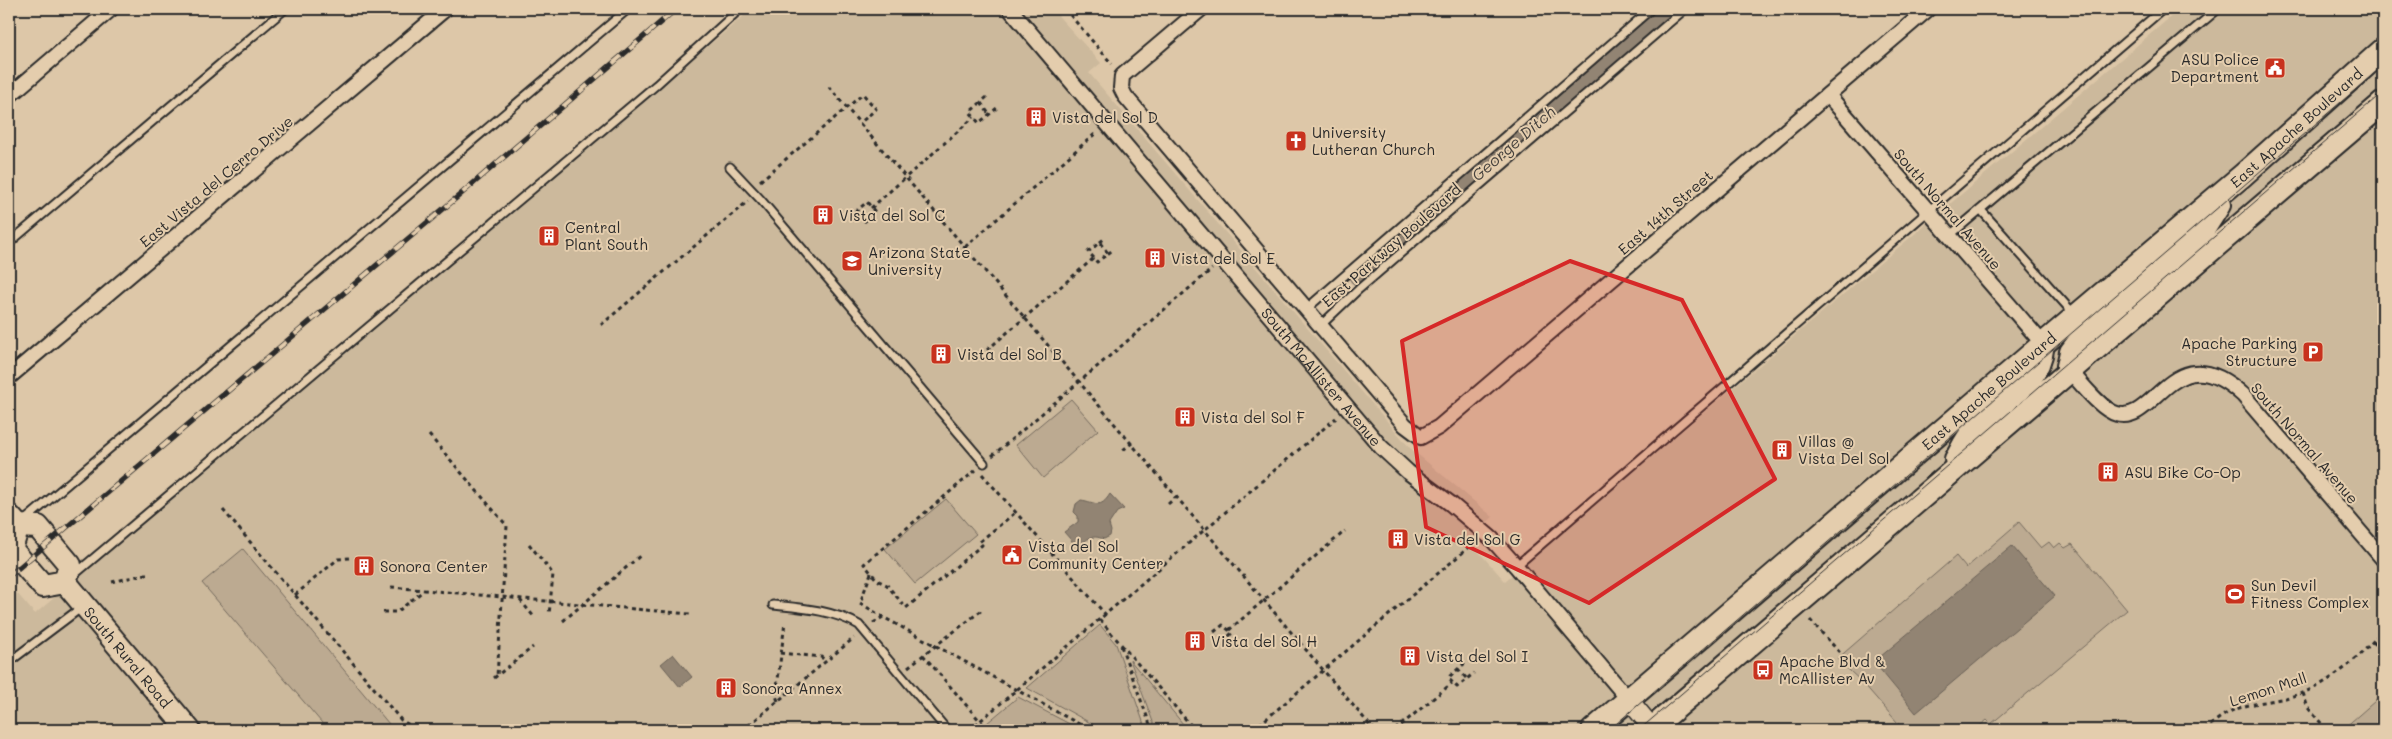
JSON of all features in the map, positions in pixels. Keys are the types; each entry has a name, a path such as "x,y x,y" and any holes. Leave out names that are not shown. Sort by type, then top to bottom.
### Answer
{"main road":[{"name":"East Apache Boulevard","path":"1593,730 2043,344 2225,191 2383,50"},
{"path":"1652,730 2069,370 2383,103"},
{"path":"2069,370 2067,363 2071,352 2080,339 2198,238 2219,206 2225,191"},
{"path":"1955,469 1956,459 1971,434 2029,382 2038,370 2043,344"},
{"path":"13,521 38,527 50,541 70,565 65,582 44,586 11,549 13,521"},
{"name":"South Rural Road","path":"65,582 190,730"}],"street":[{"path":"9,96 112,9"},
{"name":"East Vista del Cerro Drive","path":"9,377 445,9"},
{"name":"South McAllister Avenue","path":"1010,9 1381,447 1408,472 1473,522 1516,566 1652,730"},
{"path":"1122,76 1201,9"},
{"name":"East 14th Street","path":"1422,437 1439,427 1928,9"},
{"name":"South McAllister Avenue","path":"1122,76 1121,88 1125,96 1305,310 1405,425 1422,437"},
{"name":"South Normal Avenue","path":"1828,95 2043,344"},
{"name":"South Normal Avenue","path":"2069,370 2103,405 2116,414 2129,415 2138,410 2170,382 2203,372 2220,377 2243,395 2383,559"}],"lane":[{"path":"9,243 285,9"},
{"path":"13,521 628,9"},
{"path":"65,582 648,91 740,9"},
{"name":"East Parkway Boulevard","path":"1305,310 1651,9"},
{"name":"East Parkway Boulevard","path":"1320,327 1359,289 1685,9"},
{"path":"1516,566 2163,9"},
{"path":"1949,236 2218,9"},
{"path":"730,167 754,191 984,462"},
{"path":"1981,210 2076,316"},
{"path":"773,605 815,610 849,619 859,625 947,730"},
{"path":"9,662 84,606"}],"path":[{"path":"1065,9 1122,76"},
{"path":"830,87 1374,730"},
{"path":"601,325 742,205 759,182 864,94 876,109 860,123"},
{"path":"987,97 970,112 979,123 997,108"},
{"path":"981,103 990,114"},
{"path":"871,208 974,117"},
{"path":"965,247 1097,133"},
{"path":"855,212 867,202 875,212 864,222"},
{"path":"1105,238 1088,252 1097,262 1114,249"},
{"path":"1100,242 1108,254"},
{"path":"987,350 1094,258"},
{"path":"1106,615 1042,539 1016,512 979,542 982,545 906,608 887,585 877,580 864,564 984,462 1011,442 1079,381 1212,269"},
{"path":"969,730 1337,418"},
{"path":"429,435 507,526 496,677 533,648"},
{"path":"1123,450 1132,443"},
{"path":"1168,504 1177,496"},
{"path":"223,510 401,720 411,726 438,730"},
{"path":"1229,630 1345,530"},
{"path":"1253,730 1474,543"},
{"path":"529,544 553,574 549,615"},
{"path":"563,622 641,555"},
{"path":"295,595 338,559 349,558"},
{"path":"871,572 860,603 1090,730"},
{"path":"112,582 150,573"},
{"path":"391,588 690,614"},
{"path":"383,612 397,612 423,590"},
{"path":"519,599 535,618"},
{"path":"900,674 982,610"},
{"path":"876,621 884,617"},
{"path":"1100,620 1195,730"},
{"path":"1810,620 1842,655"},
{"path":"778,701 776,696 785,622"},
{"path":"1214,632 1223,624 1232,634 1222,643"},
{"name":"Lemon Mall","path":"2204,730 2218,718 2237,708 2303,693 2327,679 2373,642 2383,630"},
{"path":"743,730 854,639"},
{"path":"1120,642 1152,730"},
{"path":"2373,642 2383,651"},
{"path":"780,653 821,658 826,662"},
{"path":"923,655 988,730"},
{"path":"1465,663 1450,676 1452,683 1458,687 1474,673"},
{"path":"1458,669 1467,678"},
{"path":"1395,730 1452,683"},
{"path":"2303,693 2308,708 2328,730"},
{"path":"2318,730 2322,723"}],"highlighted area":[{"path":"1570,261 1682,300 1775,479 1589,603 1426,527 1402,341"}],"shaded area":[{"name":"Arizona State University","path":"752,9 1052,9 1101,63 1089,73 1410,448 1493,517 1468,540 1505,581 2180,9 2383,9 2383,730 9,730 9,584 35,614"},
{"path":"1071,399 1098,430 1043,478 1016,445"},
{"path":"1110,494 1124,509 1117,512 1109,524 1110,536 1104,539 1089,538 1078,548 1064,532 1078,522 1078,516 1074,512 1076,504 1081,500 1097,504 1103,502"},
{"path":"946,499 976,534 915,584 885,549"},
{"path":"2019,522 2041,548 2049,542 2054,548 2060,543 2065,548 2072,544 2127,610 1991,724 1987,720 1975,730 1904,730 1863,683 1837,659 1956,556 1966,568"},
{"path":"2012,546 2055,596 1916,713 1874,662"},
{"path":"243,549 394,730 328,730 202,583"},
{"path":"1100,625 1116,644 1146,730 1103,730 1027,688"},
{"path":"673,654 692,677 680,687 661,664"},
{"path":"1130,660 1188,730 1156,730"},
{"path":"2383,694 2383,730 2341,730 2343,729"},
{"path":"1018,697 1081,730 993,730 987,723"}],"waterway":[{"name":"George Ditch","path":"1358,276 1668,9"}],"tram line":[{"path":"1609,730 2383,66"},
{"path":"1639,730 2383,92"}],"railway":[{"path":"9,576 461,194 676,9"}],"place":[{"name":"ASU Police Department","path":"2275,68"},
{"name":"Vista del Sol D","path":"1036,117"},
{"name":"University Lutheran Church","path":"1296,141"},
{"name":"Vista del Sol C","path":"823,215"},
{"name":"Central Plant South","path":"549,236"},
{"name":"Vista del Sol E","path":"1155,258"},
{"name":"Arizona State University","path":"852,261"},
{"name":"Apache Parking Structure","path":"2313,352"},
{"name":"Vista del Sol B","path":"941,354"},
{"name":"Vista del Sol F","path":"1185,417"},
{"name":"Villas @ Vista Del Sol","path":"1782,450"},
{"name":"ASU Bike Co-Op","path":"2108,472"},
{"name":"Vista del Sol G","path":"1398,539"},
{"name":"Vista del Sol Community Center","path":"1012,555"},
{"name":"Sonora Center","path":"364,566"},
{"name":"Sun Devil Fitness Complex","path":"2235,594"},
{"name":"Vista del Sol H","path":"1195,641"},
{"name":"Vista del Sol I","path":"1410,656"},
{"name":"Apache Blvd & McAllister Av","path":"1763,670"},
{"name":"Sonora Annex","path":"726,688"}]}
